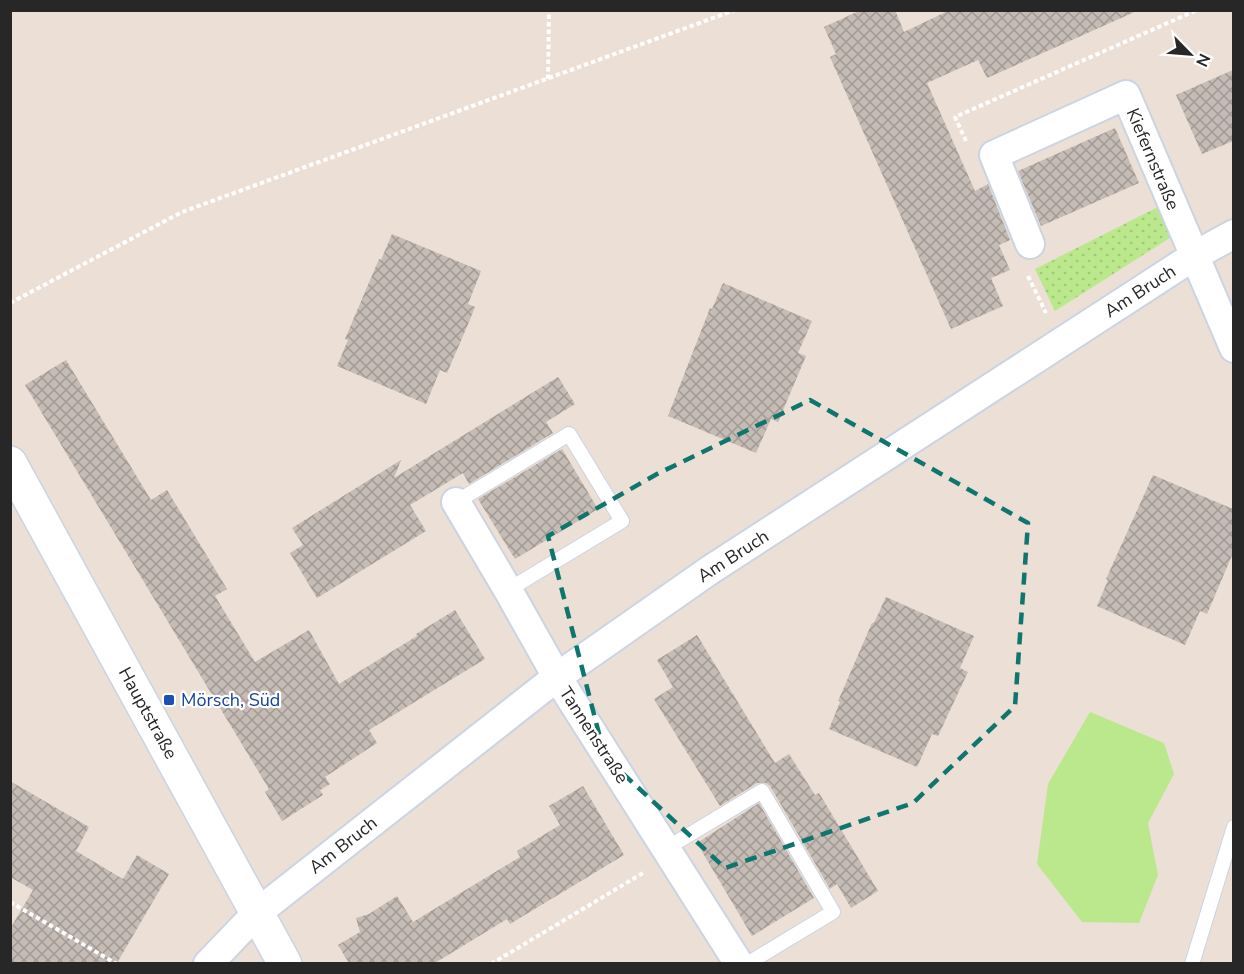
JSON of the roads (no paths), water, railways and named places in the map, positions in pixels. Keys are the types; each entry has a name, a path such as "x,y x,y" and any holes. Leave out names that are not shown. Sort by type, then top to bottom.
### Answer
{"street":[{"name":"Kiefernstraße","path":"1028,258 993,155 1126,95 1233,348"},
{"name":"Am Bruch","path":"208,963 257,913 557,677 710,570 1194,256 1233,234"},
{"name":"Hauptstraße","path":"10,464 285,963"},
{"name":"Tannenstraße","path":"456,502 557,677 738,963"}],"lane":[{"path":"456,502 569,434 622,521 508,590"},
{"path":"669,852 762,791 833,912 747,963"},
{"path":"1192,963 1233,827"}],"place":[{"name":"Mörsch, Süd","path":"169,700"}]}
